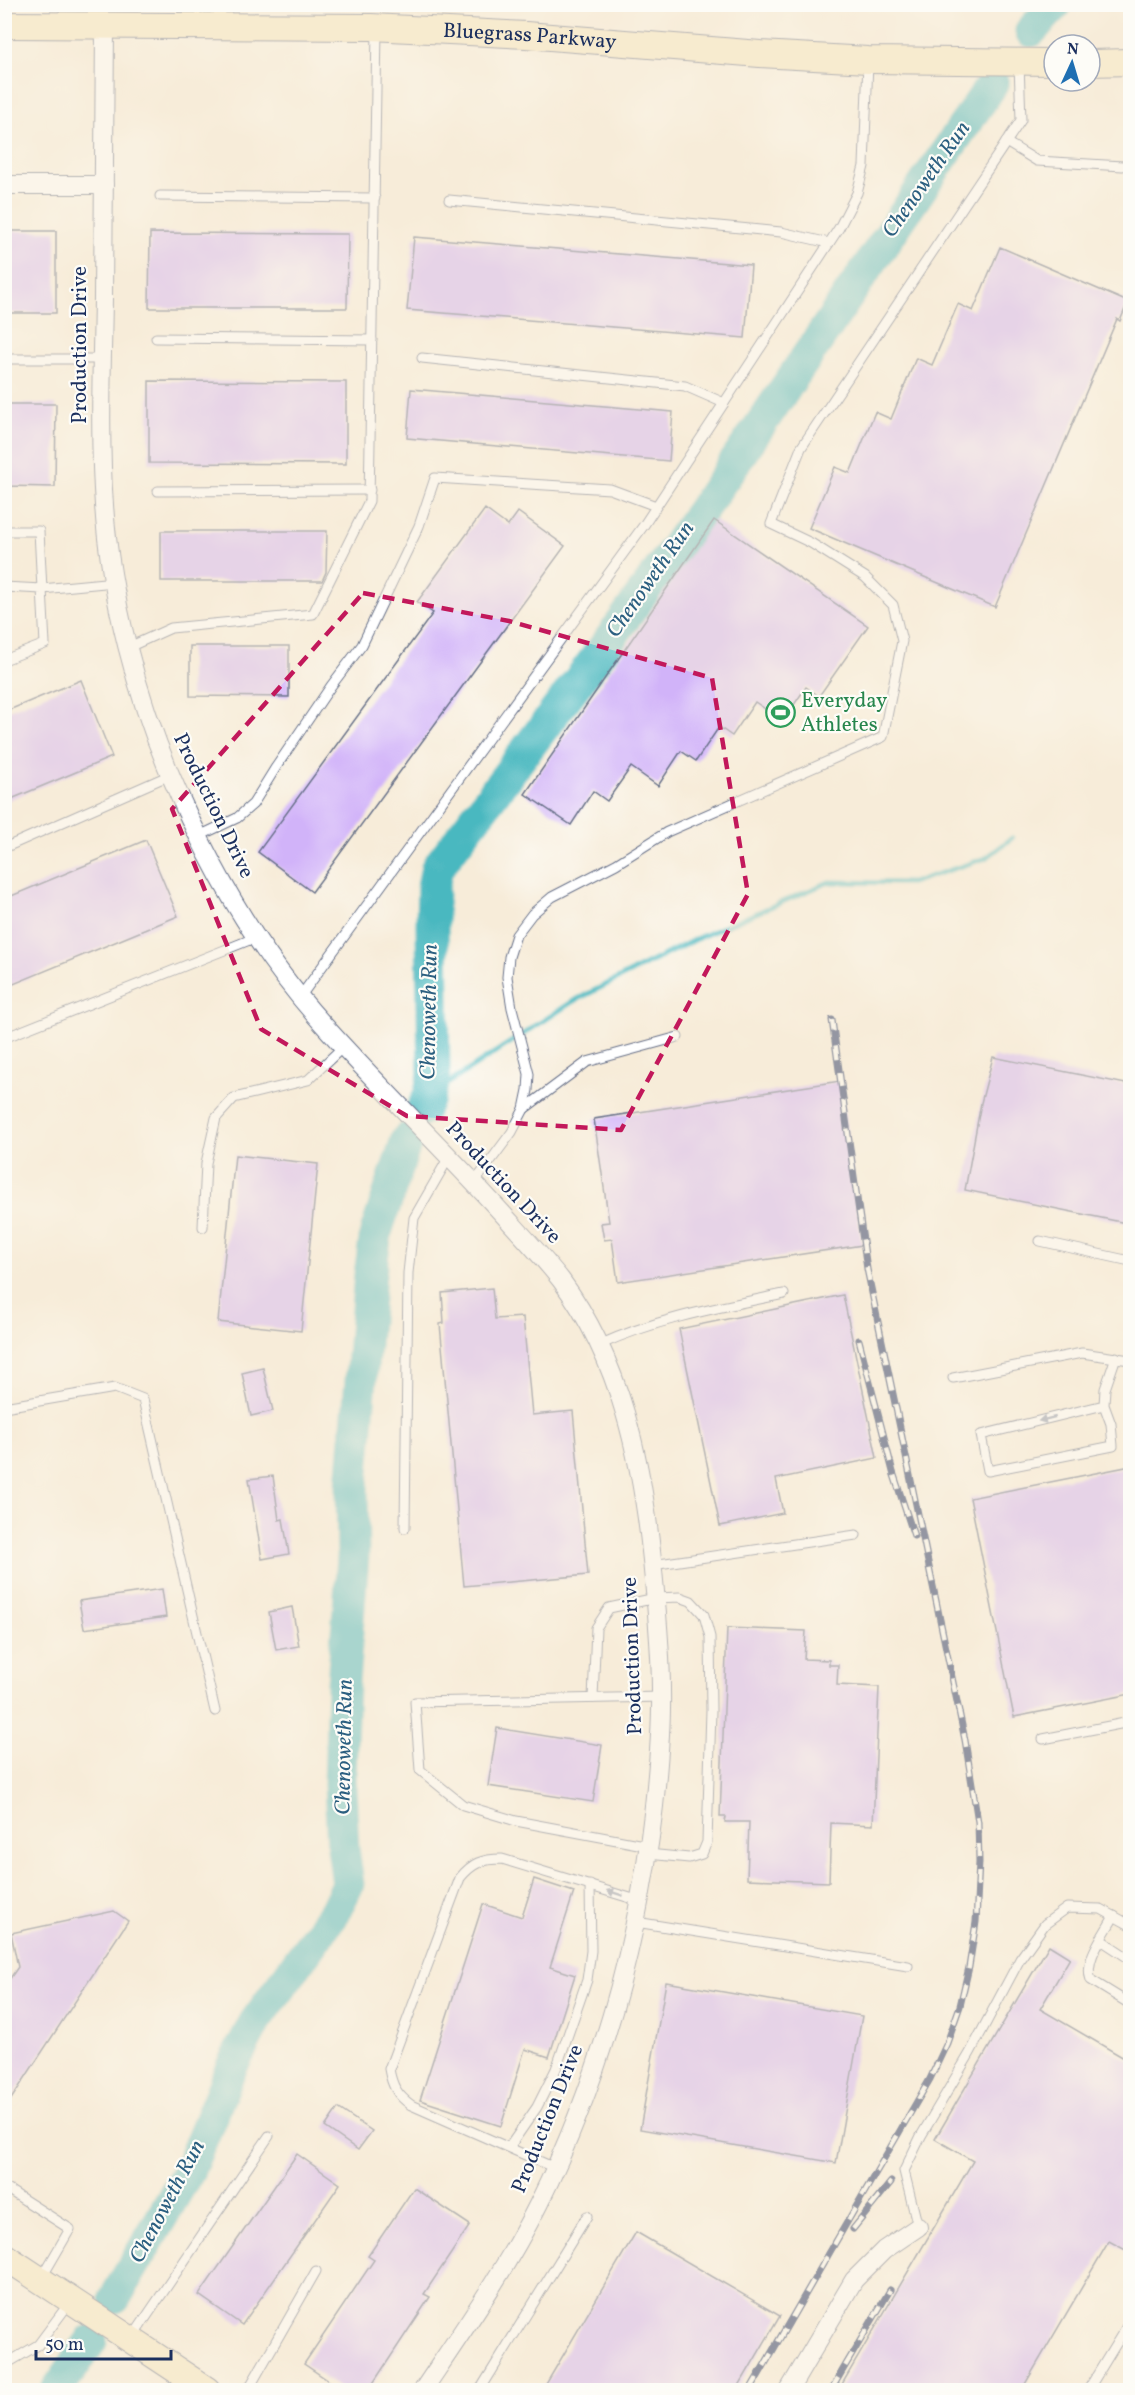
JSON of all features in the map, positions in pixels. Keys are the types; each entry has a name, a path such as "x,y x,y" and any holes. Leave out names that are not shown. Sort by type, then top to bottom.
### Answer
{"street":[{"name":"Bluegrass Parkway","path":"4,25 377,28 526,35 760,54 868,60 1042,63"},
{"name":"Production Drive","path":"105,25 102,359 104,503 115,582 129,647 155,739 209,857 257,937 300,997 474,1183 560,1279 578,1304 619,1391 635,1446 647,1510 656,1598 662,1697 658,1769 649,1850 636,1922 615,2006 594,2070 555,2168 511,2254 423,2391"},
{"path":"1102,63 1131,62"},
{"path":"4,185 104,185"},
{"path":"789,2391 854,2280 884,2250 918,2227"},
{"path":"4,2256 207,2391"}],"lane":[{"path":"129,647 171,628 313,614 369,501 377,28"},
{"path":"300,997 656,506 829,243 857,193 864,166 868,60"},
{"path":"474,1183 512,1132 524,1109 529,1074 507,977 509,957 516,935 532,914 552,897 616,864 667,832 883,736 902,641 893,605 865,577 811,543 771,524 801,448 1021,120 1019,62"},
{"path":"1006,141 1037,161 1123,166"},
{"path":"160,196 375,198"},
{"path":"449,200 781,232 829,243"},
{"path":"156,338 372,340"},
{"path":"422,358 685,386 724,403"},
{"path":"4,359 102,359"},
{"path":"199,836 237,818 254,804 312,713 362,645 419,526 435,478 610,489 656,506"},
{"path":"158,490 369,490"},
{"path":"4,531 39,531 45,644 4,660"},
{"path":"4,587 42,589 115,582"},
{"path":"4,848 170,775"},
{"path":"4,1038 257,937"},
{"path":"524,1109 587,1062 678,1037"},
{"path":"203,1227 206,1163 216,1118 234,1098 308,1080 344,1046"},
{"path":"405,1528 408,1273 414,1218 449,1157"},
{"path":"1040,1241 1131,1261"},
{"path":"599,1345 632,1330 682,1315 784,1294"},
{"path":"953,1378 1082,1353 1131,1360"},
{"path":"1104,1405 981,1435 988,1471 1113,1446 1111,1424 1104,1405 1105,1389 1116,1357"},
{"path":"4,1407 115,1388 143,1399 215,1711"},
{"path":"652,1565 856,1535"},
{"path":"593,1698 596,1628 609,1608 656,1598 680,1598 691,1601 704,1615 710,1637 711,1710 707,1842 702,1854 689,1858 516,1821 463,1805 420,1770 415,1702 662,1697"},
{"path":"1043,1739 1131,1722"},
{"path":"555,2168 510,2146 411,2105 400,2097 392,2084 389,2069 459,1878 470,1866 484,1859 502,1858 639,1901"},
{"path":"510,2146 537,2107 556,2069 587,1980 591,1951 590,1885"},
{"path":"918,2227 904,2171 921,2136 970,2053 1020,1959 1045,1924 1067,1908 1101,1909 1131,1925"},
{"path":"1114,1916 1090,1961 1088,1974 1091,1980 1131,2004"},
{"path":"636,1922 908,1966"},
{"path":"1101,1940 1131,1959"},
{"path":"131,2340 269,2136"},
{"path":"4,2187 70,2229 40,2279"},
{"path":"480,2391 587,2216"},
{"path":"248,2391 316,2271"},
{"path":"4,2365 38,2345 72,2300"},
{"path":"1088,2391 1131,2321"}],"highlighted area":[{"path":"363,593 509,621 712,678 748,894 621,1130 407,1116 261,1029 172,809"}],"building":[{"path":"4,231 56,231 56,313 4,313"},
{"path":"150,233 348,234 347,308 149,308"},
{"path":"414,237 751,265 745,338 407,310"},
{"path":"1000,247 1128,302 1120,321 1117,319 995,607 809,528 835,467 850,473 875,412 891,419 916,358 932,365 958,304 973,311"},
{"path":"149,381 346,382 346,464 149,463"},
{"path":"411,389 673,412 669,461 407,438"},
{"path":"4,404 56,404 55,487 4,486"},
{"path":"485,509 508,526 518,512 565,546 312,892 258,852 433,613 417,602"},
{"path":"714,520 868,626 819,696 806,687 783,721 755,702 732,736 719,727 696,761 681,751 658,786 631,767 607,801 593,791 571,825 525,794"},
{"path":"161,531 327,531 326,572 322,581 161,581"},
{"path":"190,646 289,646 289,697 190,696"},
{"path":"81,680 112,757 4,802 4,712"},
{"path":"146,840 178,916 4,988 4,899"},
{"path":"993,1057 1131,1085 1131,1224 965,1190 981,1103"},
{"path":"840,1081 862,1245 618,1282 612,1239 604,1240 601,1223 609,1222 594,1119"},
{"path":"235,1155 318,1164 301,1331 218,1322"},
{"path":"492,1288 495,1319 523,1317 532,1415 573,1411 588,1575 464,1586 440,1324 444,1323 442,1293"},
{"path":"843,1295 877,1458 776,1479 783,1513 720,1526 679,1329"},
{"path":"263,1368 273,1411 251,1416 242,1373"},
{"path":"1131,1466 1131,1694 1014,1717 970,1498"},
{"path":"273,1476 279,1520 283,1519 289,1554 262,1559 249,1479"},
{"path":"162,1589 166,1617 84,1629 79,1601"},
{"path":"292,1607 299,1646 276,1650 269,1612"},
{"path":"727,1628 806,1631 804,1659 829,1660 829,1665 838,1665 837,1685 879,1687 873,1825 831,1823 829,1882 747,1879 749,1822 725,1822 726,1817 720,1817"},
{"path":"497,1728 602,1745 593,1802 488,1786"},
{"path":"534,1879 574,1892 550,1967 575,1975 549,2057 525,2049 501,2126 420,2100 483,1904 522,1917"},
{"path":"114,1911 128,1921 4,2110 4,1987 18,1967 11,1933"},
{"path":"1049,1945 1070,1958 1040,2009 1131,2062 1131,2253 1109,2241 1021,2391 838,2391 973,2161 935,2139"},
{"path":"666,1982 862,2016 836,2163 640,2129"},
{"path":"338,2108 372,2131 358,2150 325,2127"},
{"path":"297,2154 340,2184 242,2325 199,2295"},
{"path":"414,2188 470,2225 424,2294 430,2297 368,2391 344,2391 304,2364 374,2260 368,2256"},
{"path":"636,2232 780,2316 736,2391 542,2391"}],"waterway":[{"name":"Chenoweth Run","path":"1031,31 1056,4"},
{"name":"Chenoweth Run","path":"422,1110 429,1096 434,1076 432,924 433,887 437,868 605,646 707,503 993,83"},
{"path":"429,1096 572,1002 700,937 829,882 911,883 986,858 1012,838"},
{"name":"Chenoweth Run","path":"115,2298 189,2170 232,2066 255,2022 335,1911 348,1884 343,1848 340,1785 343,1683 353,1557 352,1485 370,1274 376,1232 407,1139"},
{"name":"Chenoweth Run","path":"57,2390 91,2341"}],"railway":[{"path":"750,2390 930,2079 947,2043 960,2006 976,1922 978,1822 965,1740 867,1269 832,1020"},
{"path":"859,1340 893,1472 914,1536"},
{"path":"853,2229 891,2182"},
{"path":"831,2390 890,2290"}],"place":[{"name":"Everyday Athletes","path":"780,713"}]}
